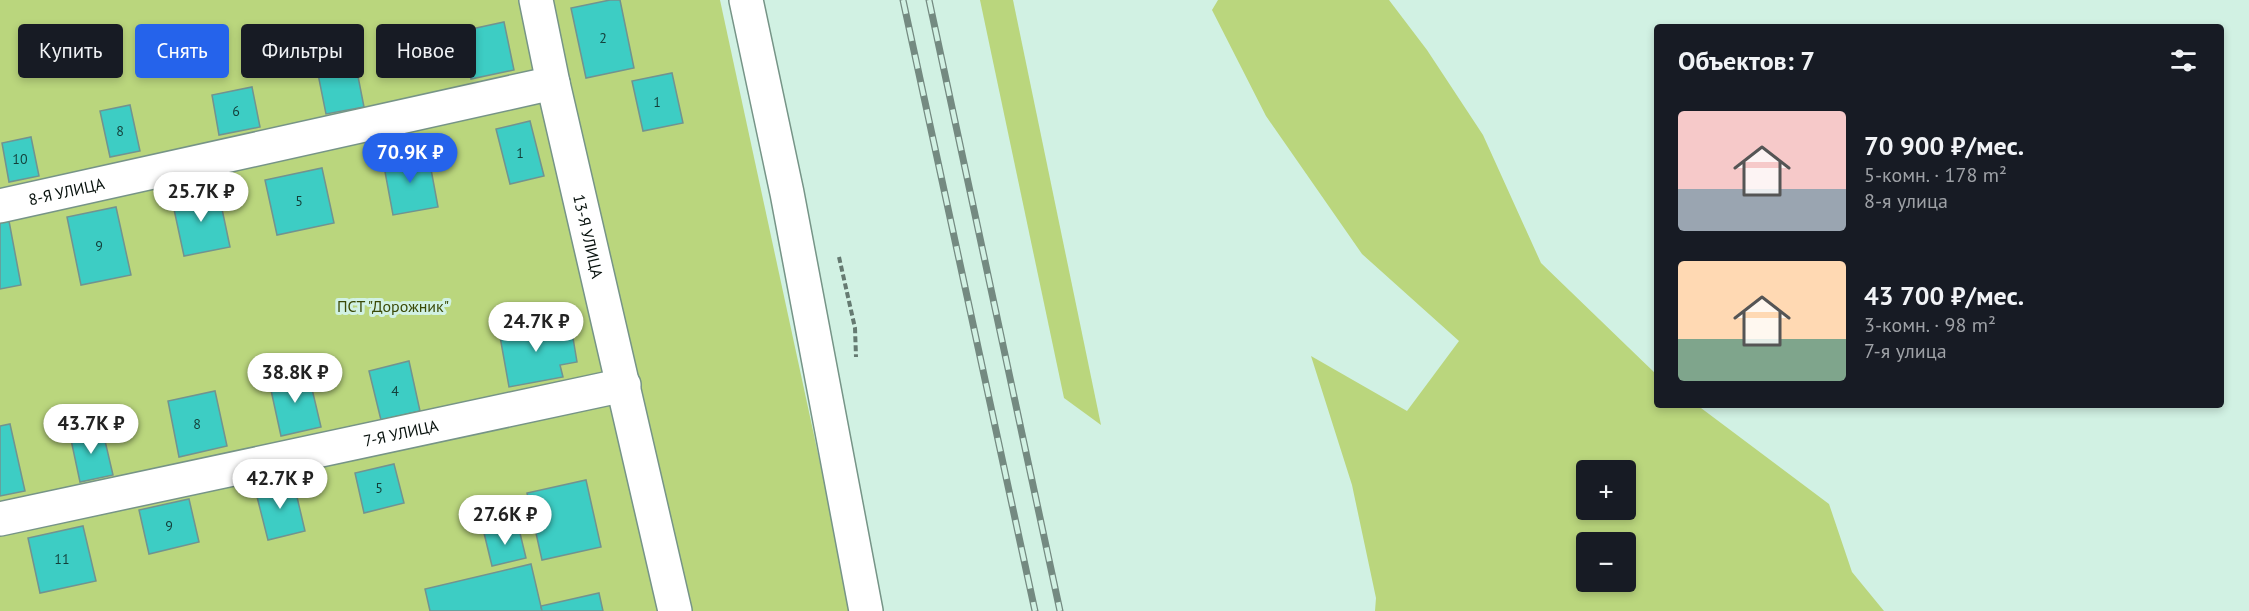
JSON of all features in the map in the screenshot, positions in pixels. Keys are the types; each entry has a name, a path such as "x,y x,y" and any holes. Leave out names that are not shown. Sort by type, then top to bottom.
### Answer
{"street":[{"name":"13-Я УЛИЦА","path":"536,0 553,83 675,611"},
{"path":"746,0 787,193 866,611"},
{"name":"8-Я УЛИЦА","path":"0,206 553,83"},
{"name":"7-Я УЛИЦА","path":"0,519 624,385"}],"green space":[{"name":"ПСТ \"Дорожник\"","path":"0,0 720,0 852,611 0,611"},
{"path":"980,0 1013,0 1101,425 1064,398"},
{"path":"1218,0 1389,0 1427,50 1483,135 1541,263 1654,372 1654,408 1701,408 1829,504 1852,572 1884,611 1375,611 1376,598 1352,485 1311,356 1407,411 1459,341 1362,254 1266,116 1212,10"}],"building":[{"path":"620,0 634,68 586,78 571,8"},
{"path":"504,22 514,70 476,78 476,28"},
{"path":"672,73 683,123 643,131 632,81"},
{"path":"319,78 358,78 364,107 326,114"},
{"path":"252,87 260,127 219,135 212,95"},
{"path":"130,105 140,151 110,157 100,111"},
{"path":"530,121 544,176 510,184 496,129"},
{"path":"31,137 39,176 9,182 2,143"},
{"path":"428,153 438,207 393,215 383,161"},
{"path":"322,168 334,223 277,235 265,180"},
{"path":"218,190 230,247 184,256 172,200"},
{"path":"116,207 131,275 81,285 67,217"},
{"path":"9,221 21,285 0,289 0,222"},
{"path":"553,322 555,335 572,332 577,362 560,365 563,377 509,387 499,331"},
{"path":"409,361 420,411 381,420 369,371"},
{"path":"308,372 321,427 281,436 269,381"},
{"path":"215,391 227,446 179,457 168,401"},
{"path":"10,424 25,491 0,496 0,426"},
{"path":"102,428 113,475 80,482 70,435"},
{"path":"394,464 404,503 364,513 355,473"},
{"path":"293,480 305,531 268,540 255,489"},
{"path":"586,480 601,547 542,560 527,493"},
{"path":"189,499 199,542 149,554 139,510"},
{"path":"518,525 526,558 492,566 484,533"},
{"path":"83,526 96,581 40,593 28,538"},
{"path":"531,564 542,611 430,611 425,589"},
{"path":"599,593 603,611 542,611 541,606"}],"railway":[{"path":"903,0 1035,611"},
{"path":"929,0 1060,611"}]}
